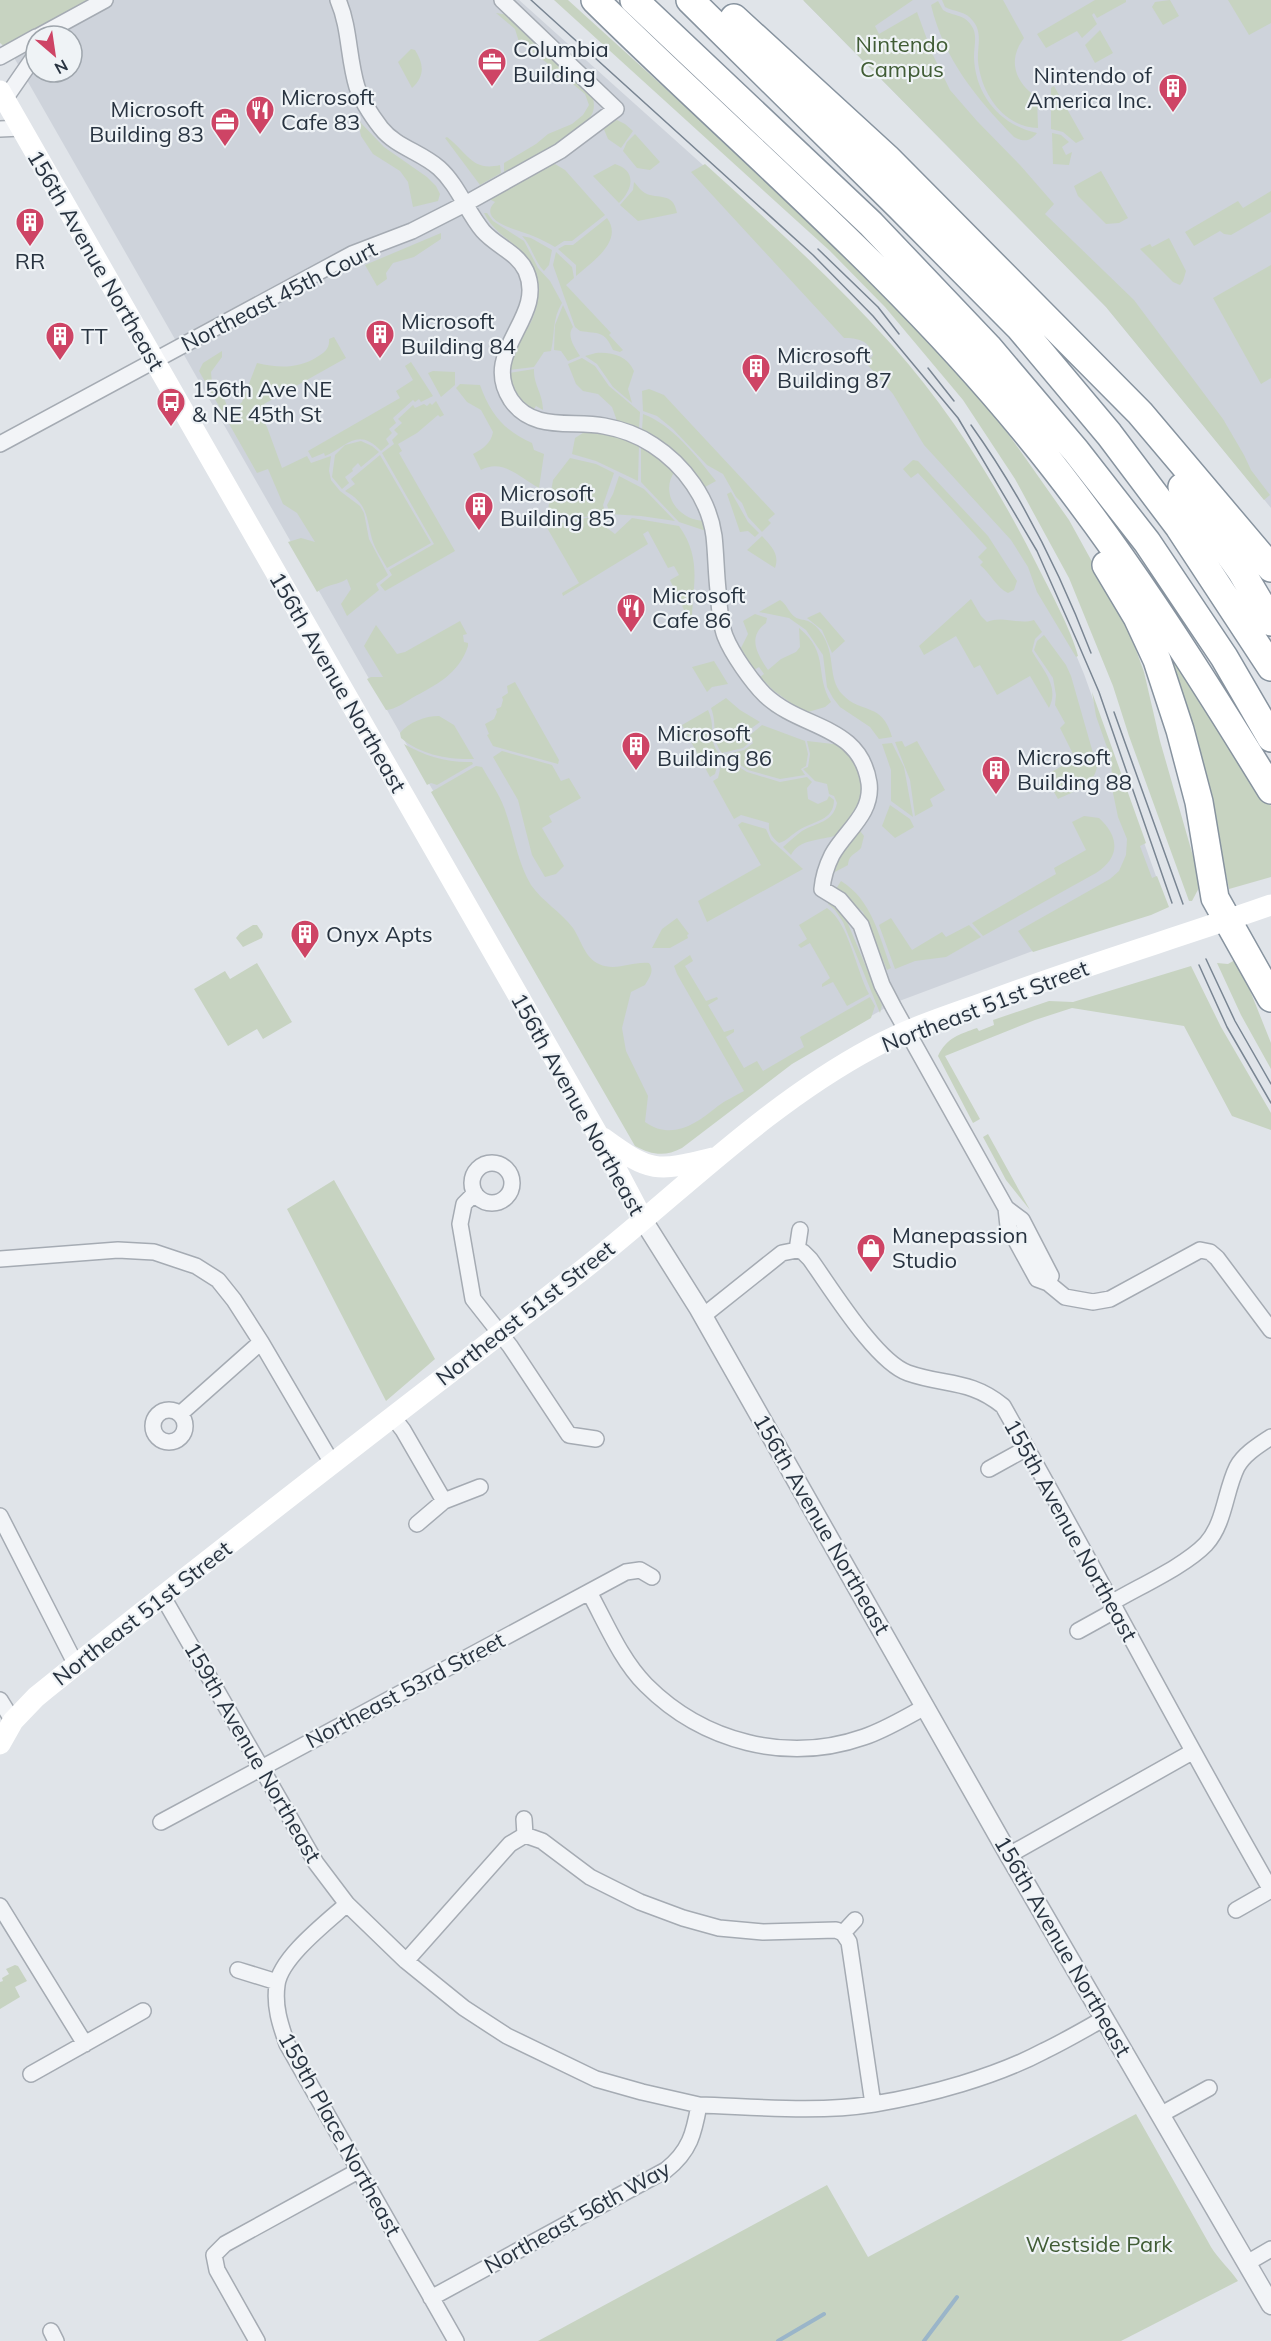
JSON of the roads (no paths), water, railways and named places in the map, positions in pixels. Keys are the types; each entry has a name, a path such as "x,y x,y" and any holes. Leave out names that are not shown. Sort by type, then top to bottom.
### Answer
{"highway":[{"path":"634,0 871,224 988,347 1076,451 1147,542 1224,657 1271,738"},
{"path":"690,0 1020,328 1109,434 1179,527 1271,667"},
{"path":"715,0 888,159 1140,413 1271,568"},
{"path":"597,3 819,213 918,311 1025,431 1126,564 1201,676 1271,790"},
{"path":"1043,316 1137,429 1197,506 1271,622"},
{"path":"1025,431 1137,617 1157,660 1194,777 1215,898 1271,998"}],"main road":[{"name":"156th Avenue Northeast","path":"2,95 10,128 154,361 597,1133 643,1220"},
{"name":"Northeast 51st Street","path":"0,1744 13,1721 36,1697 643,1220 811,1085 906,1031 1064,973 1271,905"},
{"path":"597,1133 628,1157 650,1167 672,1167 719,1157"}],"street":[{"path":"61,24 105,0"},
{"path":"338,0 345,20 357,87 368,110 383,130 397,143 438,167 483,231 518,259 525,269 530,282 530,300 503,363 503,383 514,404 526,414 542,422 601,425 624,430 652,444 678,464 693,483 708,511 714,536 719,610 725,637 742,665 765,695 784,710 847,740 864,765 869,784 867,804 862,815 831,856 822,889 840,900 861,926 882,985 906,1031 1006,1208 1022,1220 1051,1276 1048,1283 1065,1297 1093,1302 1110,1299 1193,1252 1200,1250 1210,1252 1217,1258 1271,1330"},
{"name":"Northeast 45th Court","path":"0,444 352,254 412,231 465,204 560,151 615,109 502,0"},
{"path":"67,24 84,12"},
{"path":"0,57 24,44"},
{"path":"2,95 24,68"},
{"path":"475,1193 464,1204 460,1232 473,1299 500,1332 569,1435 596,1439"},
{"name":"156th Avenue Northeast","path":"643,1220 703,1316 1009,1855 1271,2305"},
{"path":"703,1316 782,1253 797,1250 800,1230"},
{"path":"0,1259 118,1250 154,1252 196,1266 218,1280 234,1300 332,1463"},
{"name":"155th Avenue Northeast","path":"797,1250 810,1259 877,1351 891,1364 908,1373 972,1387 988,1394 1003,1406 1192,1752 1271,1890"},
{"path":"180,1414 261,1342"},
{"path":"392,1416 403,1430 444,1501"},
{"path":"1078,1631 1190,1557 1207,1543 1216,1527 1238,1467 1248,1454 1271,1437"},
{"path":"989,1469 1027,1448"},
{"path":"417,1524 444,1501 480,1487"},
{"path":"0,1516 72,1657 78,1663"},
{"name":"Northeast 53rd Street","path":"161,1822 626,1572 640,1570 652,1576"},
{"path":"589,1592 618,1646 645,1683 670,1705 705,1729 741,1743 790,1748 833,1746 866,1737 926,1707"},
{"name":"159th Avenue Northeast","path":"163,1597 316,1863 347,1904 406,1961 464,2008 517,2041 596,2079 699,2104"},
{"path":"0,1700 13,1721"},
{"path":"1009,1855 1192,1752"},
{"path":"524,1819 525,1836"},
{"path":"406,1961 510,1844 525,1836 542,1841 590,1877 640,1902 684,1918 719,1928 763,1932 836,1930 843,1933 849,1942 873,2104"},
{"path":"1236,1910 1271,1890"},
{"path":"238,1970 276,1983 287,1961 347,1904"},
{"path":"0,1905 84,2044"},
{"path":"843,1933 855,1920"},
{"name":"159th Place Northeast","path":"276,1983 277,2015 287,2044 456,2341"},
{"path":"31,2074 143,2011"},
{"path":"699,2104 821,2108 873,2104 928,2092 992,2073 1043,2052 1105,2018"},
{"path":"1160,2115 1209,2088"},
{"name":"Northeast 56th Way","path":"431,2298 666,2170 677,2162 690,2144 699,2104"},
{"path":"257,2341 208,2253 358,2171"},
{"path":"1247,2263 1271,2249"}],"waterway":[{"path":"924,2341 957,2297"},
{"path":"778,2341 824,2314"}],"tram line":[{"path":"531,0 813,255 873,316 958,418 1037,551 1077,641 1099,692 1172,903"},
{"path":"818,249 878,307 899,334"},
{"path":"928,368 954,401"},
{"path":"971,425 1007,479 1038,535 1053,564 1091,653"},
{"path":"1114,712 1183,904"},
{"path":"1206,959 1235,1021 1271,1084"},
{"path":"1199,965 1227,1027 1271,1103"}],"place":[{"name":"Columbia Building","path":"492,88"},
{"name":"Nintendo of America Inc.","path":"1173,114"},
{"name":"Microsoft Cafe 83","path":"260,136"},
{"name":"Microsoft Building 83","path":"225,148"},
{"name":"RR","path":"30,248"},
{"name":"Microsoft Building 84","path":"380,360"},
{"name":"TT","path":"60,362"},
{"name":"Microsoft Building 87","path":"756,394"},
{"name":"156th Ave NE & NE 45th St","path":"171,428"},
{"name":"Microsoft Building 85","path":"479,532"},
{"name":"Microsoft Cafe 86","path":"631,634"},
{"name":"Microsoft Building 86","path":"636,772"},
{"name":"Microsoft Building 88","path":"996,796"},
{"name":"Onyx Apts","path":"305,960"},
{"name":"Manepassion Studio","path":"871,1274"}],"park label":[{"name":"Nintendo Campus","path":"902,56"},
{"name":"Westside Park","path":"1099,2244"}]}
